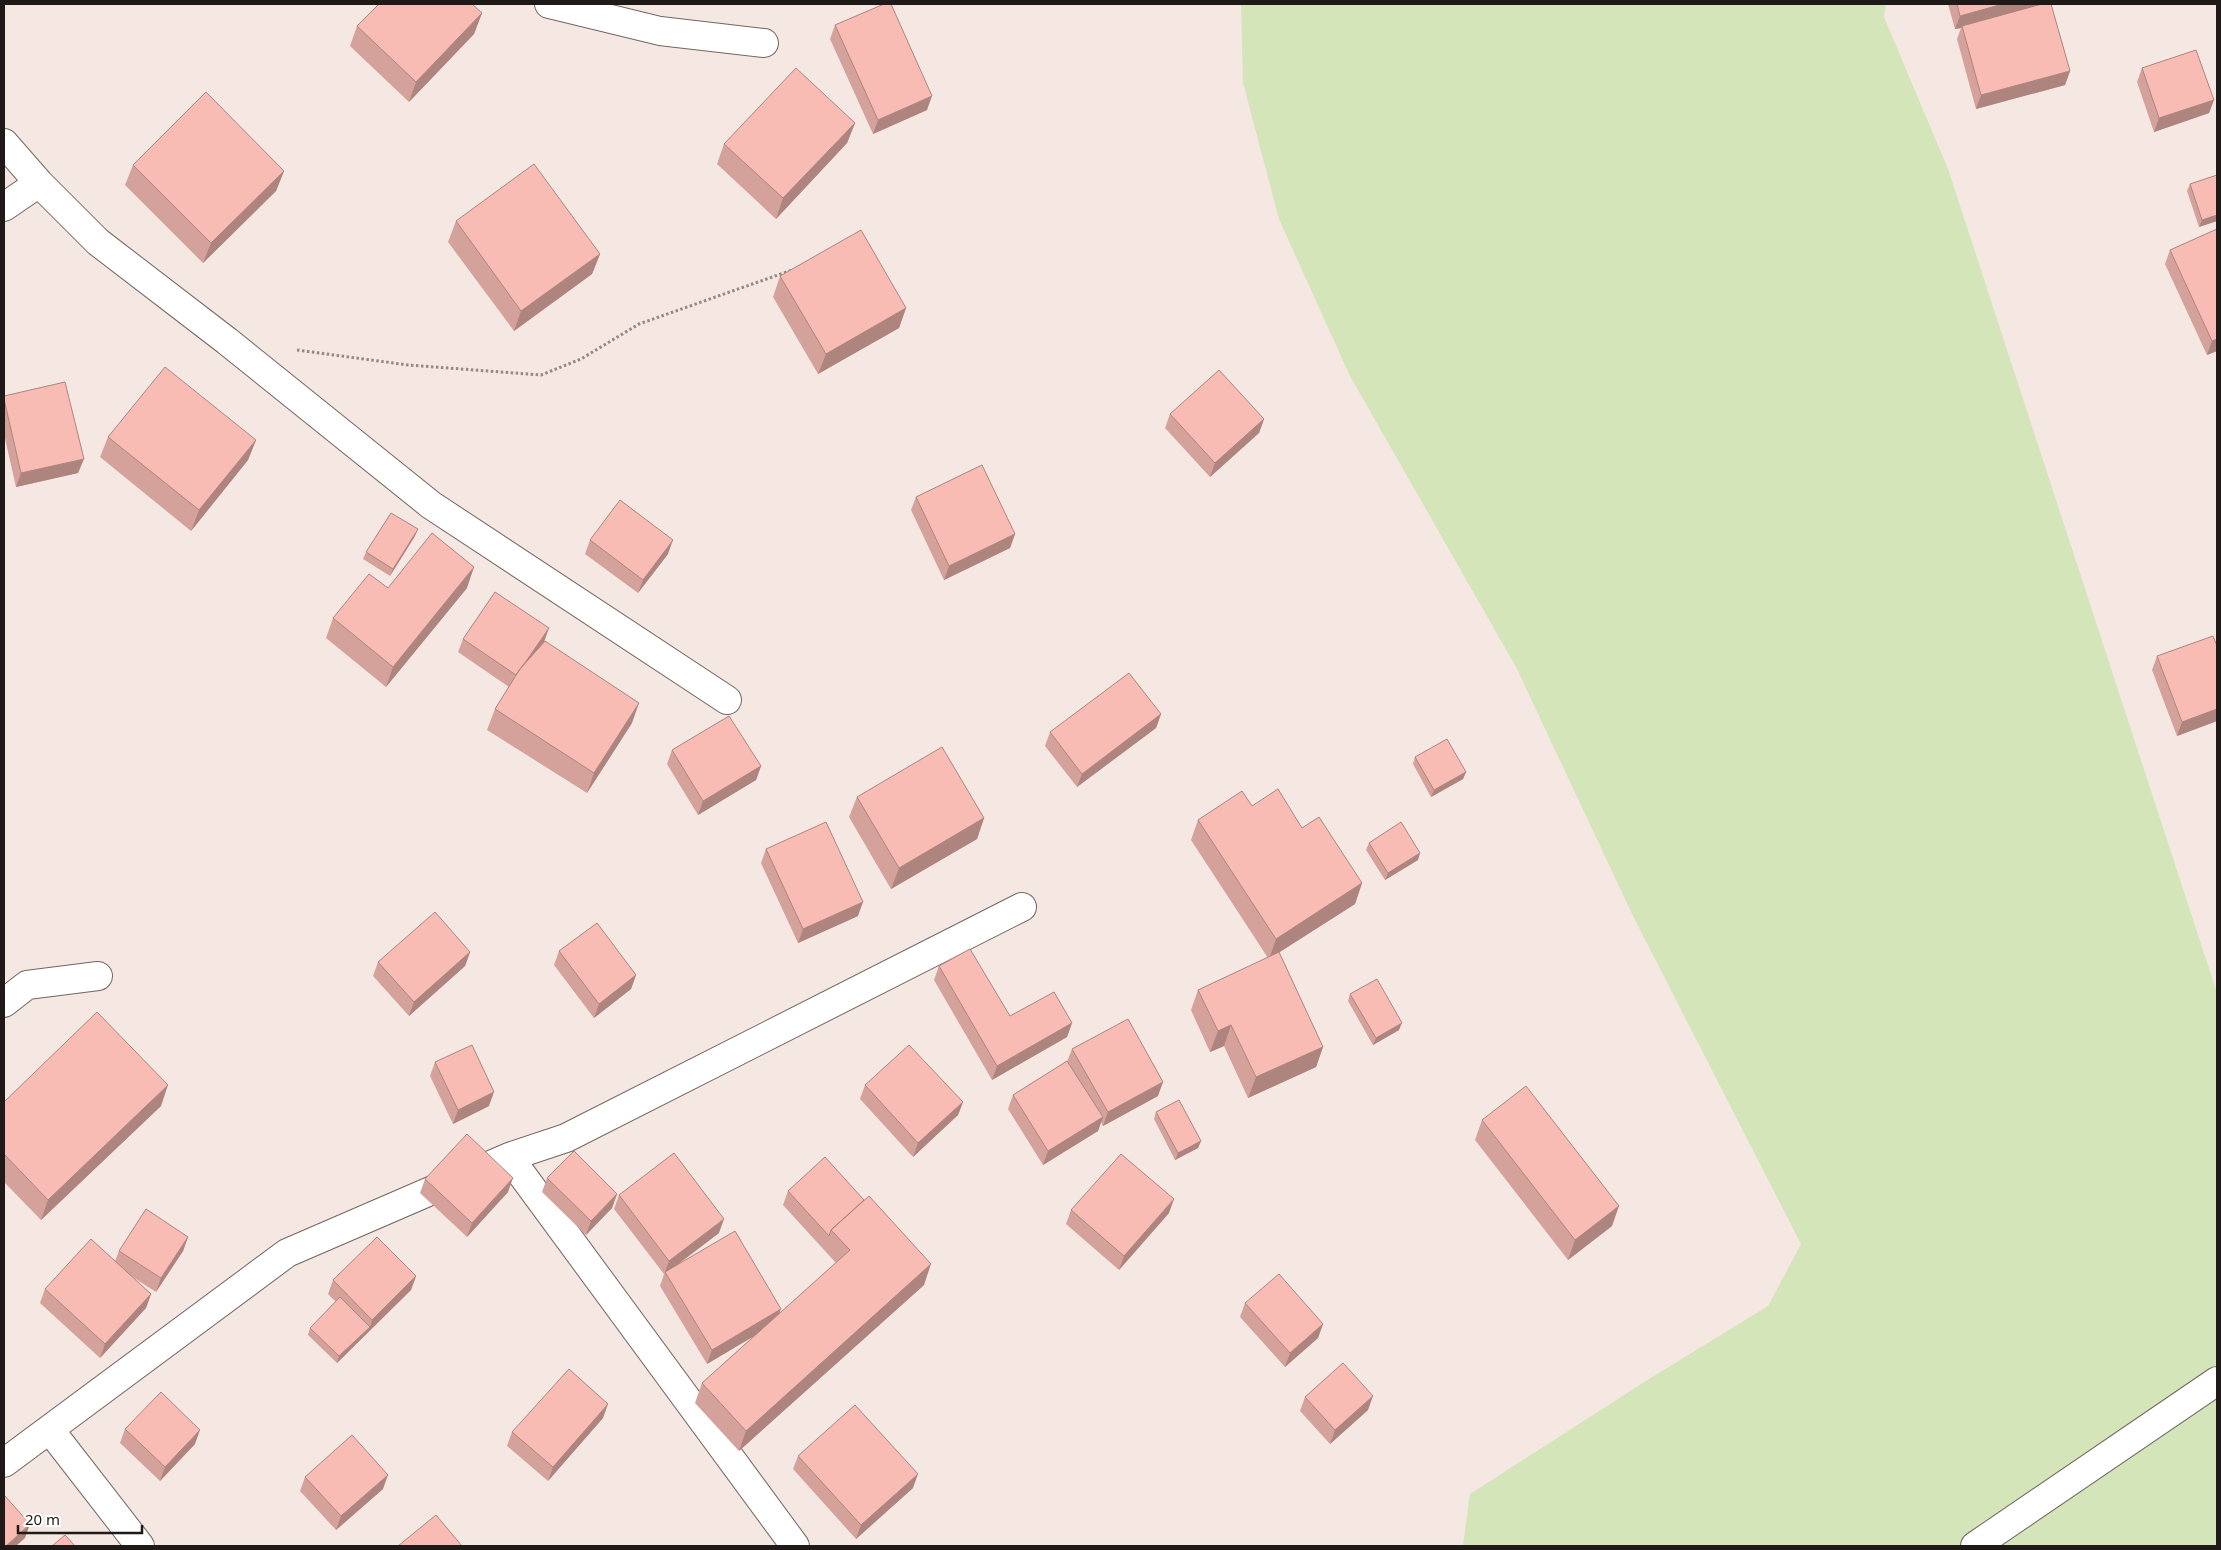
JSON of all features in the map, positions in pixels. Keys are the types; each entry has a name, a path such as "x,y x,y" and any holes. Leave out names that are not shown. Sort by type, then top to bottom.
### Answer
{"street":[{"path":"549,4 660,31 764,43"},
{"path":"4,143 98,242 227,341 431,505 727,700"},
{"path":"4,208 40,183"},
{"path":"4,1463 287,1253 509,1157 566,1138 1022,907"},
{"path":"4,1003 27,986 98,976"},
{"path":"509,1157 795,1546"},
{"path":"1975,1546 2217,1381"},
{"path":"50,1430 140,1546"}],"path":[{"path":"294,350 408,365 541,375 581,359 639,324 796,269"}],"green space":[{"path":"1241,4 1886,4 1884,17 1948,169 2217,993 2217,1546 1463,1546 1470,1494 1649,1379 1768,1306 1801,1244 1634,918 1516,667 1350,376 1279,219 1243,83"}],"building":[{"path":"379,4 472,4 482,13 416,82 357,26"},
{"path":"884,4 891,4 932,96 878,120 835,25"},
{"path":"1957,4 2003,4 1960,16"},
{"path":"2042,4 2051,4 2070,71 1981,95 1962,26"},
{"path":"2196,50 2214,100 2159,118 2142,68"},
{"path":"796,68 855,123 783,198 724,144"},
{"path":"206,92 284,171 211,243 133,165"},
{"path":"534,164 600,254 521,311 456,221"},
{"path":"2217,175 2217,215 2202,220 2190,184"},
{"path":"2217,229 2217,339 2212,341 2170,250"},
{"path":"861,230 906,308 826,354 780,276"},
{"path":"165,367 256,440 199,510 108,437"},
{"path":"1219,370 1264,419 1215,463 1170,414"},
{"path":"65,382 84,459 21,473 4,396"},
{"path":"982,465 1015,534 949,566 916,497"},
{"path":"620,500 673,540 643,580 590,540"},
{"path":"391,513 418,529 393,569 366,552"},
{"path":"432,533 474,567 393,667 333,618 369,574 388,588"},
{"path":"495,592 549,628 516,675 463,639"},
{"path":"2213,636 2217,646 2217,709 2182,722 2157,656"},
{"path":"545,641 639,703 594,773 495,709 520,669"},
{"path":"1129,673 1161,714 1082,774 1050,732"},
{"path":"729,716 761,766 703,801 672,750"},
{"path":"1447,739 1466,772 1434,790 1415,757"},
{"path":"942,747 984,818 899,868 857,797"},
{"path":"1278,789 1302,828 1319,817 1362,883 1276,939 1198,820 1242,791 1252,806"},
{"path":"826,822 863,902 803,929 766,849"},
{"path":"1401,822 1420,853 1388,873 1369,843"},
{"path":"435,912 470,952 414,1002 378,962"},
{"path":"597,923 636,975 599,1004 559,951"},
{"path":"970,949 1010,1016 1054,992 1072,1023 997,1066 939,966"},
{"path":"1279,952 1323,1047 1256,1077 1231,1025 1218,1031 1198,990"},
{"path":"1377,979 1402,1023 1376,1038 1350,994"},
{"path":"97,1012 168,1085 48,1200 4,1154 4,1102"},
{"path":"1128,1019 1163,1082 1108,1112 1072,1049"},
{"path":"472,1045 494,1092 458,1110 435,1062"},
{"path":"909,1045 963,1102 918,1143 865,1085"},
{"path":"1067,1061 1103,1117 1048,1151 1013,1095"},
{"path":"1526,1086 1619,1206 1575,1240 1482,1120"},
{"path":"1179,1100 1201,1141 1178,1153 1156,1112"},
{"path":"467,1134 513,1178 472,1223 425,1179"},
{"path":"574,1151 617,1194 591,1221 547,1178"},
{"path":"674,1153 724,1219 669,1261 619,1195"},
{"path":"1121,1154 1174,1199 1124,1256 1071,1210"},
{"path":"825,1157 864,1200 831,1230 829,1236 788,1191"},
{"path":"869,1196 931,1264 746,1431 702,1383 850,1250 831,1230"},
{"path":"146,1209 188,1237 161,1278 119,1251"},
{"path":"735,1231 781,1309 712,1350 665,1272"},
{"path":"377,1237 416,1276 372,1320 333,1280"},
{"path":"91,1239 151,1294 105,1344 45,1289"},
{"path":"1279,1274 1323,1324 1290,1353 1245,1303"},
{"path":"340,1297 370,1327 339,1356 310,1328"},
{"path":"1343,1363 1373,1396 1335,1430 1305,1397"},
{"path":"569,1369 608,1404 553,1467 512,1432"},
{"path":"161,1392 200,1430 165,1467 125,1429"},
{"path":"855,1405 918,1474 861,1525 798,1456"},
{"path":"352,1435 388,1475 341,1516 305,1477"},
{"path":"4,1495 30,1524 6,1546 4,1546"},
{"path":"436,1515 462,1546 398,1546"},
{"path":"65,1535 75,1546 52,1546"}]}
